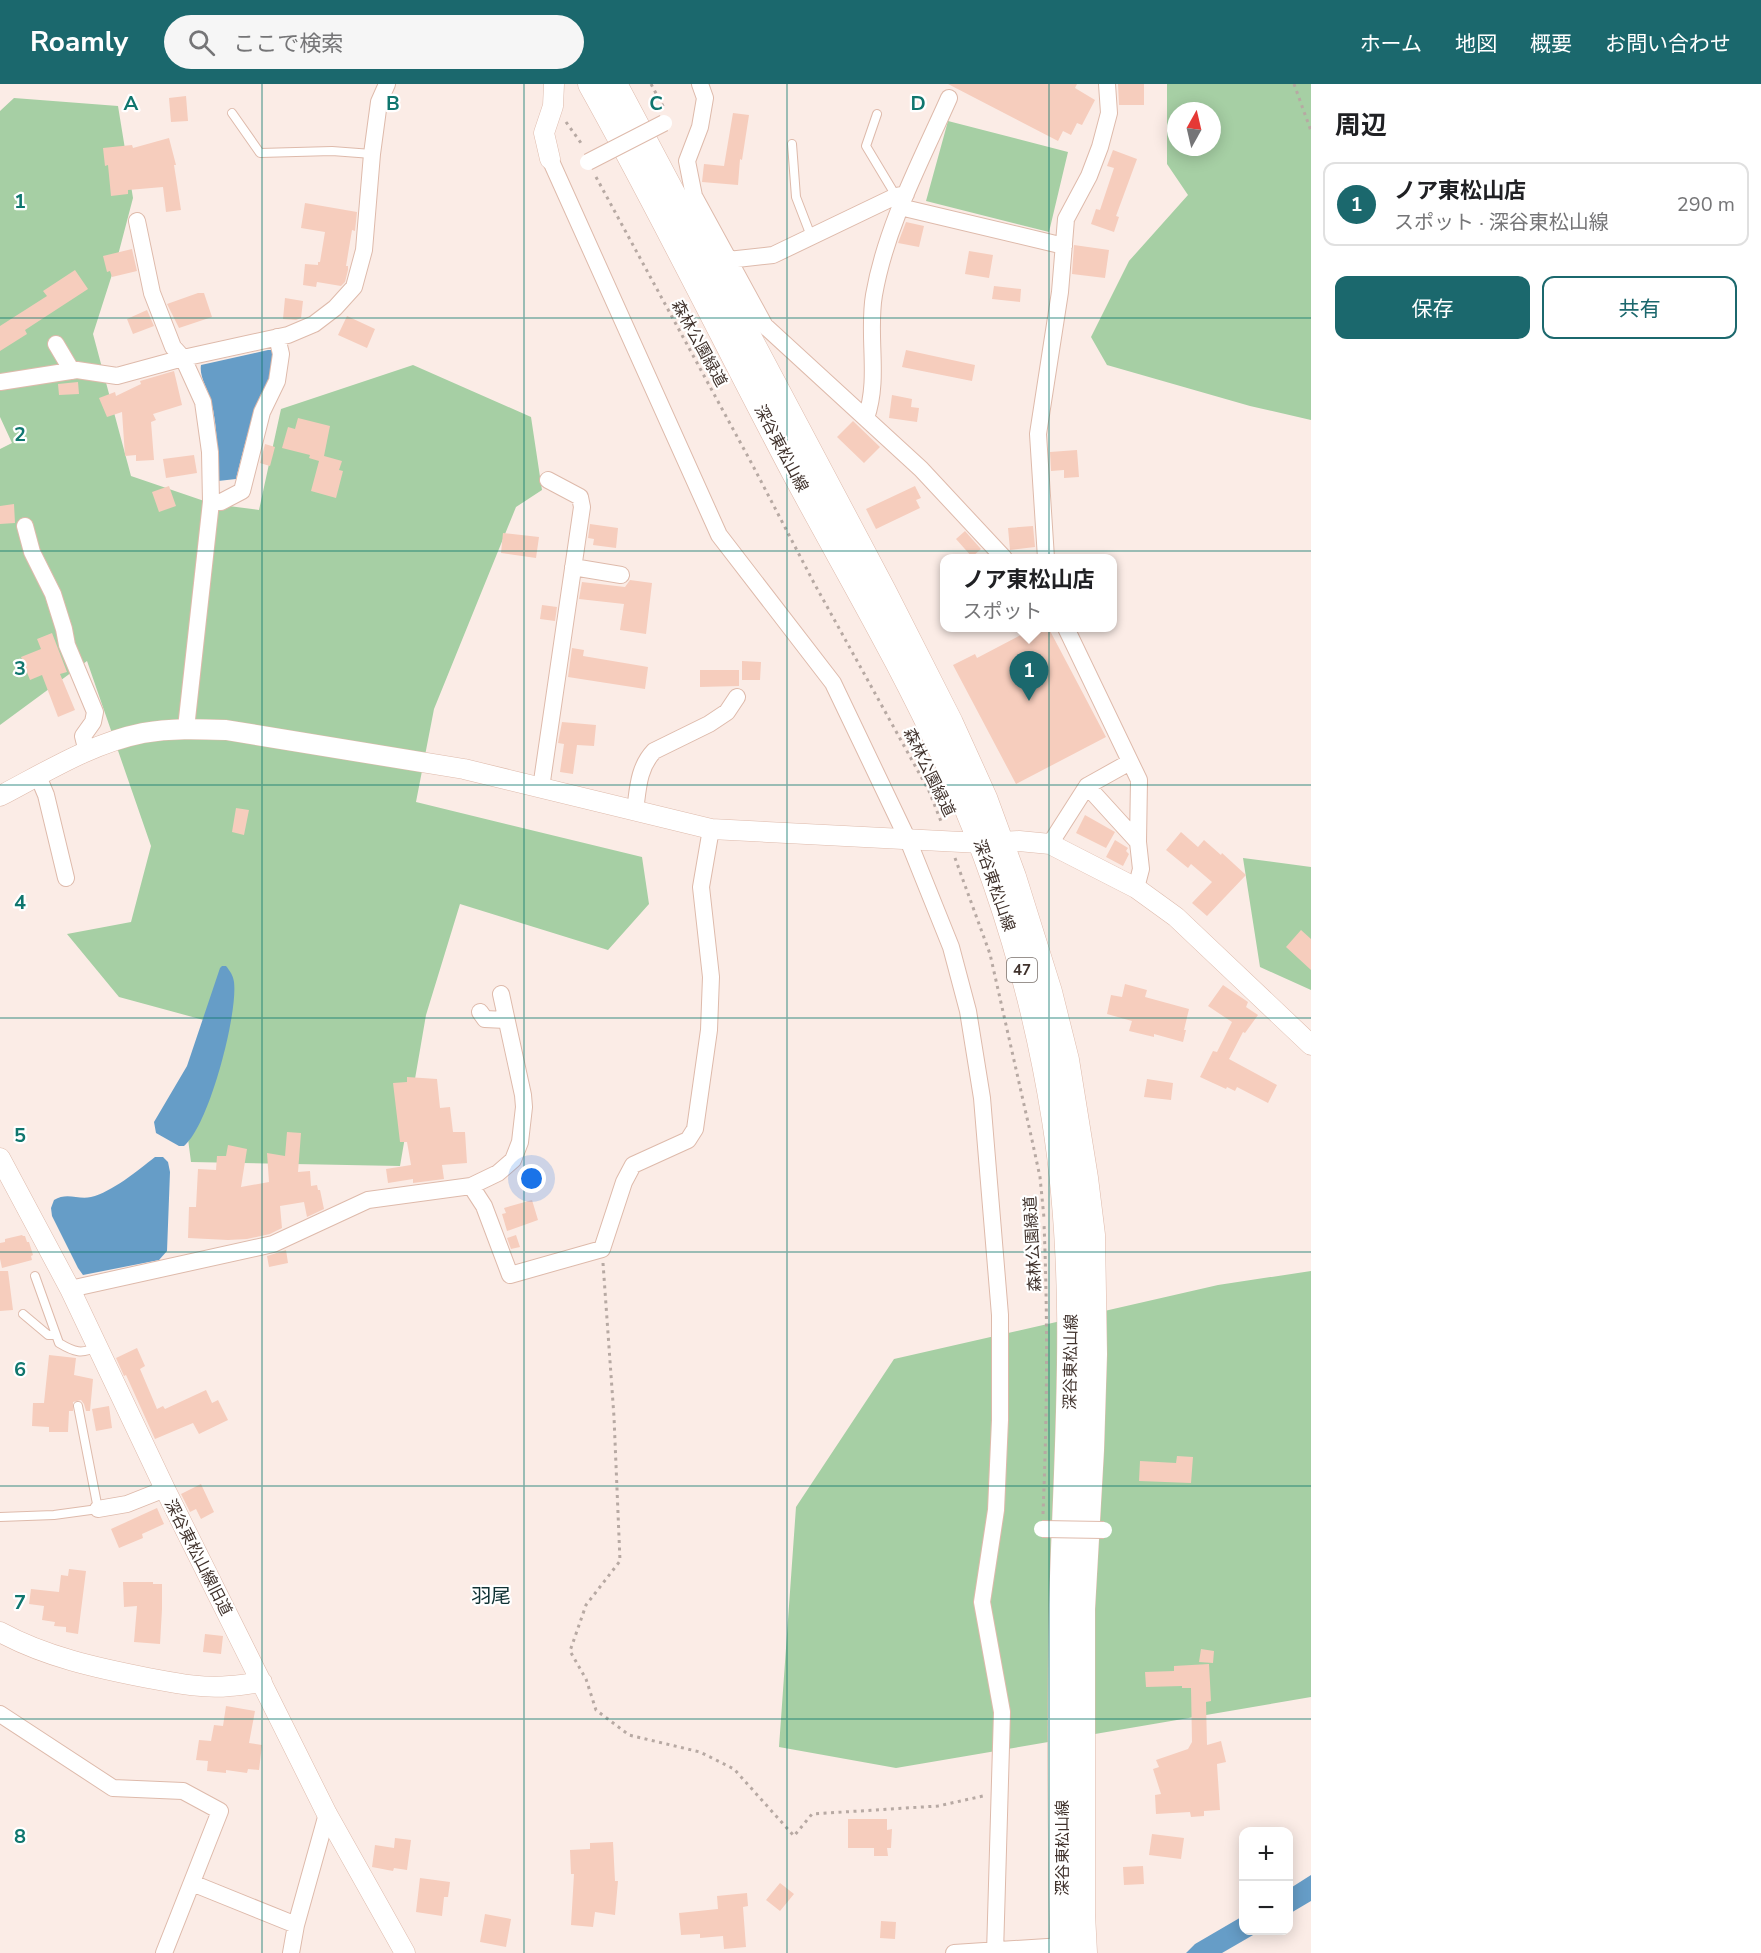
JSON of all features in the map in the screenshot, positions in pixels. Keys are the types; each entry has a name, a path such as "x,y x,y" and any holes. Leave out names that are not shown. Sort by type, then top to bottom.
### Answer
{"main road":[{"name":"深谷東松山線","path":"591,84 771,427 915,694 951,770 990,843"},
{"name":"深谷東松山線","path":"614,84 883,591 945,713 984,798 990,843 1029,995 1055,1120 1069,1236 1071,1355 1062,1606 1061,1798 1070,1951"}],"street":[{"path":"0,382 72,371 117,376 288,334 314,324 335,308 354,287 364,250 379,102 387,84"},
{"path":"554,84 553,106 544,134 550,159 719,535 833,683 908,840 951,947 968,1011 982,1098 992,1193 1000,1315 1000,1420 996,1510 982,1602 1002,1712 995,1952"},
{"path":"700,84 705,99 700,127 687,161 694,196 765,326 921,470 1000,554"},
{"path":"1046,554 1038,434 1060,292 1066,219 1089,176 1100,147 1109,114 1107,84"},
{"path":"866,418 872,402 872,305 877,279 901,199 949,98"},
{"path":"588,162 664,123"},
{"path":"728,260 773,255 811,236 901,199 1064,246"},
{"path":"136,221 152,293 173,347 183,358 203,402 210,452 211,502 186,728"},
{"path":"211,502 221,502 242,491 262,412 277,381 281,354 277,337"},
{"path":"56,344 72,371"},
{"path":"541,788 582,507 580,497 548,480"},
{"path":"25,526 32,552 60,613 67,645 95,712 93,722 83,736 87,752"},
{"path":"573,567 621,574"},
{"path":"1068,632 1140,780 1138,842 1141,869 1136,888"},
{"path":"634,811 642,767 654,751 709,724 727,712 737,697"},
{"path":"0,796 111,742 144,733 186,728 226,730 453,767 711,829 950,842 1050,844 1136,888 1176,917 1311,1045"},
{"path":"1050,844 1087,786 1130,762"},
{"path":"38,776 46,795 66,878"},
{"path":"1087,786 1138,842"},
{"path":"471,1186 484,1206 510,1275 602,1249 624,1182 633,1165 688,1140 695,1129 709,1030 711,978 700,887 711,829"},
{"path":"70,1289 273,1244 368,1200 471,1186 508,1167 520,1142 524,1107 501,994"},
{"path":"480,1012 485,1019 506,1020"},
{"name":"深谷東松山線旧道","path":"0,1158 70,1289 165,1490 327,1814 405,1953"},
{"path":"98,1509 127,1504 165,1490"},
{"path":"1042,1529 1104,1530"},
{"path":"0,1632 51,1655 177,1684 229,1687 262,1682"},
{"path":"0,1714 113,1788 183,1791 220,1811 164,1953"},
{"path":"291,1953 296,1925 327,1814"},
{"path":"192,1883 296,1925"},
{"path":"954,1953 1070,1951"}],"lane":[{"path":"232,113 260,153 332,151 372,154"},
{"path":"877,114 866,146 901,199"},
{"path":"792,144 796,197 811,236"},
{"path":"35,1276 59,1343 70,1350 87,1352 98,1346"},
{"path":"23,1314 48,1335 56,1335"},
{"path":"0,1517 54,1515 98,1509 78,1406"}],"path":[{"path":"651,84 664,109 666,117 664,123"},
{"path":"1294,84 1311,131"},
{"name":"森林公園緑道","path":"588,162 814,583 929,791 990,954 1040,1177 1047,1315 1042,1529"},
{"path":"602,1249 614,1417 620,1561 586,1605 570,1651 586,1679 596,1710 629,1735 700,1752 734,1769 794,1836 812,1814 938,1806 1000,1792"}],"green space":[{"path":"1167,84 1311,84 1311,420 1250,406 1107,365 1091,337 1129,261 1188,195 1167,164 1167,156 1221,156 1221,102 1167,102"},
{"path":"14,98 118,106 133,198 117,259 93,334 131,476 213,504 259,510 281,409 413,365 531,417 542,490 516,507 434,709 416,802 642,857 649,904 608,950 460,904 426,1015 400,1166 191,1162 184,1108 222,1025 119,997 67,934 131,922 151,846 87,661 0,725 0,449 12,443 0,417 0,111"},
{"path":"948,121 1068,152 1049,232 926,201"},
{"path":"1243,858 1311,867 1311,990 1260,967"},
{"path":"1311,1271 1311,1697 896,1768 779,1747 796,1507 894,1359 1218,1285"}],"water":[{"path":"272,350 273,367 253,416 236,479 218,481 215,421 211,401 201,374 201,365"},
{"path":"222,966 226,966 229,970 234,982 227,1043 203,1116 193,1135 184,1146 179,1146 156,1133 154,1122 187,1066"},
{"path":"155,1157 163,1157 168,1162 170,1172 167,1251 159,1260 83,1275 52,1216 51,1208 54,1200 68,1196 86,1198 107,1191"},
{"path":"1311,1875 1311,1901 1293,1912 1293,1886"},
{"path":"1239,1918 1239,1935 1253,1935 1222,1953 1186,1953 1195,1944"}],"building":[{"path":"948,84 1077,84 1075,88 1095,100 1082,125 1077,123 1071,135 1063,131 1058,141"},
{"path":"1118,84 1144,84 1144,105 1119,105"},
{"path":"186,96 188,121 171,122 169,98"},
{"path":"733,113 749,115 742,160 740,159 738,185 702,182 704,164 724,166"},
{"path":"169,138 176,165 174,165 181,210 166,212 163,187 128,190 128,194 111,196 108,165 105,166 103,148 132,145 133,148"},
{"path":"1113,150 1137,159 1116,216 1119,217 1114,232 1091,224 1096,209 1100,210 1114,168 1107,166"},
{"path":"305,203 357,212 355,231 352,230 346,266 348,270 345,282 341,286 317,282 316,287 303,285 305,264 318,265 320,262 325,232 301,228"},
{"path":"906,222 924,226 919,247 898,243"},
{"path":"1074,245 1109,250 1105,278 1072,274"},
{"path":"132,249 137,271 112,277 110,271 107,272 103,256"},
{"path":"969,251 993,255 989,278 965,274"},
{"path":"75,270 88,289 25,330 27,334 0,351 0,326 47,296 43,291"},
{"path":"994,286 1021,289 1020,302 992,299"},
{"path":"204,293 212,317 179,328 167,304"},
{"path":"285,298 303,301 301,318 283,319"},
{"path":"147,310 154,326 133,334 127,319"},
{"path":"347,316 375,329 367,348 338,335"},
{"path":"906,350 975,365 972,381 902,367"},
{"path":"174,371 182,405 153,414 156,420 151,422 154,460 136,461 136,455 125,456 122,412 107,417 99,398 115,392 116,396 141,384 140,381"},
{"path":"78,382 79,394 59,395 58,384"},
{"path":"892,395 912,399 911,407 919,408 917,422 889,418"},
{"path":"298,418 330,426 324,456 342,461 339,470 343,471 336,498 311,491 319,461 309,458 310,455 282,448 288,427 295,429"},
{"path":"853,421 880,447 864,463 837,437"},
{"path":"265,444 275,447 270,466 260,463"},
{"path":"1077,450 1079,477 1064,478 1064,470 1051,471 1050,452"},
{"path":"194,455 197,473 166,478 163,459"},
{"path":"169,486 176,506 159,512 152,492"},
{"path":"915,486 921,498 916,500 920,508 876,529 866,509"},
{"path":"14,504 15,523 0,524 0,506"},
{"path":"590,524 618,528 616,548 593,545 594,539 588,538"},
{"path":"1033,526 1035,547 1010,550 1008,528"},
{"path":"965,531 981,549 975,554 969,554 956,539"},
{"path":"503,533 539,537 536,558 501,553"},
{"path":"630,580 652,583 646,634 620,630 624,604 579,599 582,582 625,587"},
{"path":"542,605 557,607 555,621 540,619"},
{"path":"1026,632 1051,632 1106,737 1016,784 953,665 975,654 977,658"},
{"path":"52,633 67,672 60,674 75,710 58,717 42,675 30,680 21,657 41,649 37,639"},
{"path":"572,648 584,650 583,656 648,667 645,689 568,677"},
{"path":"742,661 761,662 760,680 742,680"},
{"path":"700,670 739,670 739,686 700,687"},
{"path":"562,722 596,725 594,746 577,745 573,774 560,772 564,744 558,743"},
{"path":"236,808 249,810 244,835 232,832"},
{"path":"1085,815 1115,832 1106,848 1076,833"},
{"path":"1181,832 1198,847 1204,840 1246,875 1207,916 1192,903 1212,882 1191,864 1188,868 1166,850"},
{"path":"1115,840 1128,848 1126,851 1129,854 1123,866 1106,857"},
{"path":"1301,930 1311,939 1311,970 1286,947"},
{"path":"1125,984 1147,990 1145,997 1189,1009 1183,1042 1154,1034 1154,1037 1129,1031 1132,1021 1107,1014 1111,995 1122,997"},
{"path":"1223,985 1248,1002 1246,1007 1258,1015 1245,1033 1243,1032 1229,1059 1277,1085 1268,1103 1237,1087 1235,1091 1227,1087 1226,1089 1200,1077 1213,1051 1217,1052 1232,1022 1208,1006"},
{"path":"407,1077 437,1079 440,1108 450,1107 453,1132 465,1132 467,1163 442,1165 444,1179 413,1183 413,1179 388,1183 386,1169 411,1165 407,1142 400,1142 393,1083 407,1082"},
{"path":"1147,1079 1173,1083 1171,1100 1144,1097"},
{"path":"287,1132 301,1133 298,1172 310,1171 311,1186 317,1185 320,1190 324,1209 307,1217 304,1202 280,1206 282,1228 270,1234 247,1239 188,1238 189,1207 196,1207 198,1169 216,1170 217,1156 226,1156 228,1145 247,1149 241,1187 269,1182 267,1153 285,1156"},
{"path":"532,1200 538,1220 507,1231 502,1214 506,1213 504,1208"},
{"path":"22,1235 29,1242 33,1255 32,1260 2,1268 0,1243 5,1242 5,1239"},
{"path":"516,1235 520,1247 511,1249 507,1238"},
{"path":"286,1250 288,1263 269,1267 267,1256"},
{"path":"0,1271 8,1271 13,1310 0,1311"},
{"path":"137,1348 145,1366 140,1369 157,1409 163,1406 165,1409 206,1390 212,1403 218,1400 228,1420 199,1434 193,1423 155,1439 116,1358"},
{"path":"49,1355 76,1358 74,1375 93,1379 90,1411 86,1411 81,1400 73,1402 73,1411 69,1411 68,1432 49,1432 49,1427 32,1426 33,1403 44,1403"},
{"path":"109,1406 112,1428 96,1431 92,1409"},
{"path":"1177,1456 1193,1457 1191,1483 1139,1481 1140,1461 1176,1463"},
{"path":"201,1484 214,1512 201,1519 196,1509 190,1512 181,1494"},
{"path":"157,1508 164,1524 142,1534 143,1538 119,1548 111,1529"},
{"path":"69,1569 86,1571 78,1634 66,1632 66,1627 54,1626 55,1622 42,1620 44,1606 29,1604 31,1589 59,1592 61,1575 68,1576"},
{"path":"123,1582 162,1584 160,1644 134,1642 137,1606 124,1607"},
{"path":"205,1634 223,1636 221,1654 203,1652"},
{"path":"1201,1649 1214,1651 1213,1663 1199,1662"},
{"path":"1209,1664 1211,1701 1206,1702 1207,1745 1221,1741 1226,1762 1217,1764 1220,1810 1204,1811 1204,1816 1191,1817 1190,1812 1156,1814 1155,1795 1161,1794 1153,1769 1159,1767 1156,1760 1188,1749 1192,1742 1191,1688 1146,1687 1145,1672 1174,1671 1174,1666"},
{"path":"226,1706 255,1711 249,1743 262,1745 259,1770 248,1769 247,1773 226,1770 226,1773 207,1771 208,1761 196,1760 199,1740 211,1741 214,1725 223,1726"},
{"path":"848,1819 887,1819 887,1830 892,1829 891,1848 887,1848 888,1856 874,1856 874,1848 848,1848"},
{"path":"1152,1834 1184,1838 1181,1859 1149,1855"},
{"path":"395,1838 411,1840 407,1870 394,1868 393,1871 372,1867 375,1845 394,1848"},
{"path":"613,1842 615,1881 618,1881 615,1915 595,1912 593,1927 571,1925 574,1874 571,1874 570,1850 590,1849 590,1843"},
{"path":"1143,1866 1144,1884 1124,1885 1123,1867"},
{"path":"420,1878 450,1882 448,1897 444,1897 442,1916 416,1912"},
{"path":"780,1883 794,1894 780,1911 766,1900"},
{"path":"747,1893 748,1906 743,1907 746,1947 724,1949 723,1936 700,1938 700,1934 681,1935 679,1913 718,1909 717,1896"},
{"path":"485,1914 511,1919 506,1947 480,1942"},
{"path":"881,1921 896,1922 895,1939 880,1938"}],"place":[{"name":"ノア東松山店","path":"1029,701"}],"district":[{"name":"羽尾","path":"491,1596"}]}
